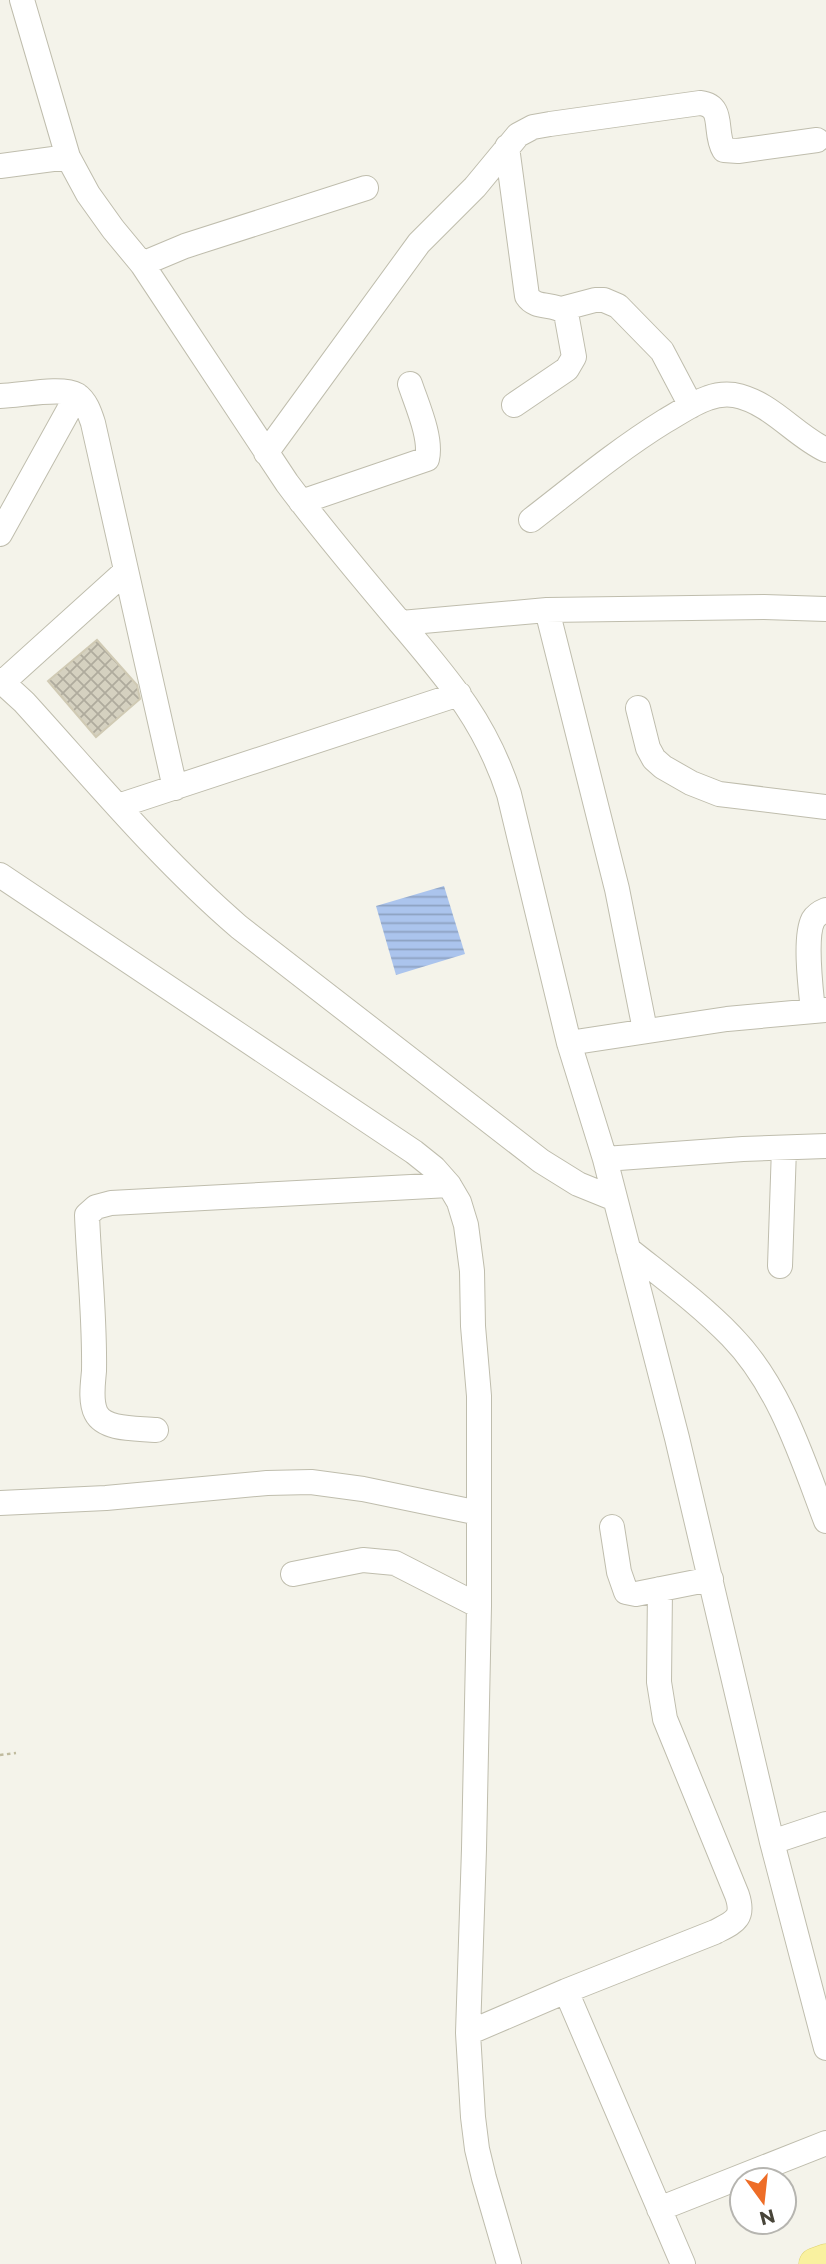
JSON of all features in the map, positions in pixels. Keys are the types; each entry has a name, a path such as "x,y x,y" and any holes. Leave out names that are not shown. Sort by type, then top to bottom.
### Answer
{"main road":[{"path":"815,2264 826,2260"}],"street":[{"path":"22,0 68,157 88,194 142,264 301,502 428,653 459,694 482,729 499,766 509,794 569,1043 605,1159 628,1249 711,1579 772,1842 826,2048"},
{"path":"266,453 419,243 475,187 518,135 533,127 700,103 714,108 720,144 724,150 730,152 817,140"},
{"path":"507,146 527,296 535,304 561,309 595,300 604,300 618,306 662,351 691,406"},
{"path":"0,166 68,157"},
{"path":"142,264 185,246 366,188"},
{"path":"514,405 571,364 574,357 568,319 561,309"},
{"path":"301,502 427,459 427,438 410,384"},
{"path":"0,397 62,392 77,395 85,404 93,423 175,788"},
{"path":"0,534 77,395"},
{"path":"531,520 649,432 707,398 734,395 754,401 804,438 826,450"},
{"path":"126,571 1,681 24,702 199,893 239,927 541,1161 578,1184 615,1199"},
{"path":"401,623 547,610 764,607 826,609"},
{"path":"547,610 617,888 645,1030"},
{"path":"118,806 459,694"},
{"path":"638,708 653,758 691,783 719,794 826,807"},
{"path":"0,875 414,1152 434,1168 459,1202 466,1225 472,1271 479,1396 479,1606 468,2033 473,2117 478,2149 509,2264"},
{"path":"569,1043 727,1019 819,1011 809,967 810,935 813,920 826,910"},
{"path":"605,1159 826,1146"},
{"path":"780,1266 784,1148"},
{"path":"156,1430 120,1427 107,1423 96,1415 93,1399 93,1299 87,1215 96,1206 111,1203 449,1185"},
{"path":"628,1249 710,1316 752,1362 793,1435 826,1521"},
{"path":"0,1503 106,1498 267,1483 311,1482 363,1489 479,1513"},
{"path":"612,1527 621,1584 626,1592 636,1594 711,1579"},
{"path":"293,1574 363,1560 395,1563 479,1606"},
{"path":"468,2033 715,1932 731,1924 739,1916 741,1906 737,1895 665,1719 659,1682 660,1590"},
{"path":"772,1842 826,1824"},
{"path":"566,1991 684,2264"},
{"path":"659,2208 826,2143"}],"path":[{"path":"0,1755 16,1754"}],"water":[{"path":"444,886 465,954 396,975 376,906"}],"building":[{"path":"97,640 137,685 140,699 96,737 48,681"}]}
